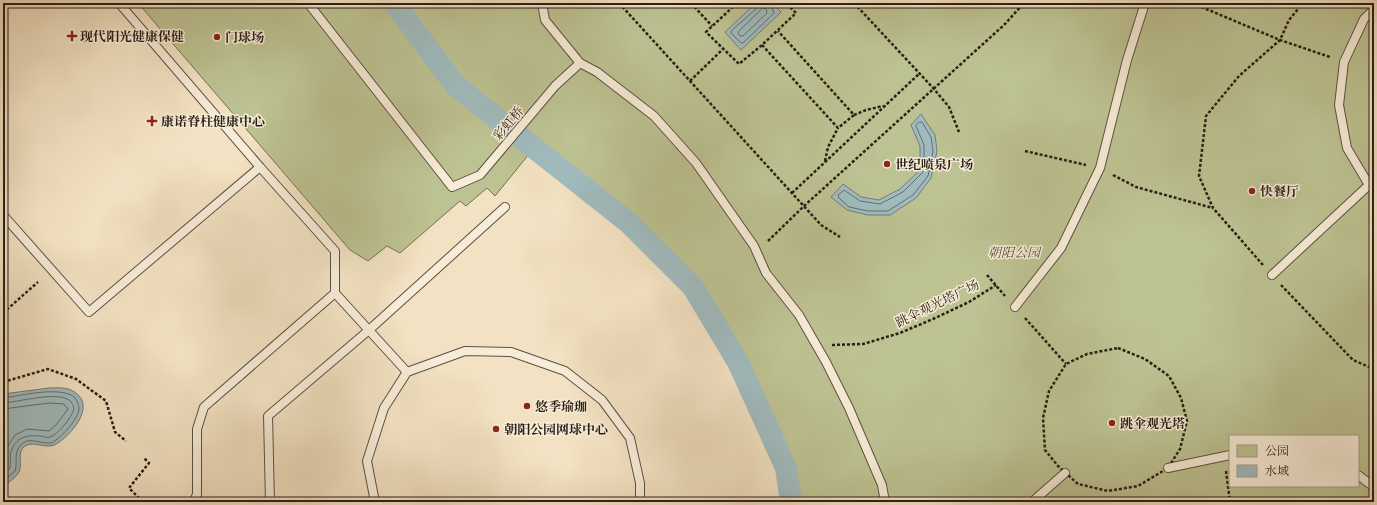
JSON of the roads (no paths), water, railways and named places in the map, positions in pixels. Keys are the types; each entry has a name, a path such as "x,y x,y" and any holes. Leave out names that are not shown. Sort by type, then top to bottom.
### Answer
{"lane":[{"path":"118,3 335,251 335,293 407,372"},
{"name":"彩虹桥","path":"308,3 452,187 480,175 555,86 580,63"},
{"path":"542,3 545,20 580,63 597,72 654,116 696,163 754,246 766,273 799,315 849,408 882,485 886,502"},
{"path":"1015,307 1061,248 1100,168 1127,60 1145,3"},
{"path":"1272,275 1371,188 1347,148 1339,105 1344,62 1364,19 1374,9"},
{"path":"3,215 89,312 260,167"},
{"path":"270,502 268,416 369,330 505,207"},
{"path":"194,502 197,494 197,429 204,407 335,293"},
{"path":"375,502 367,461 384,408 407,372 466,351 511,352 565,371 602,400 630,438 640,483 640,502"},
{"path":"1168,468 1227,455"},
{"path":"1032,502 1065,473"},
{"path":"1359,476 1374,487"}],"water":[{"path":"756,3 772,3 781,12 741,50 725,32"},
{"path":"921,114 935,135 937,151 931,178 916,198 890,215 868,215 847,210 831,197 843,184 861,197 879,200 900,189 920,170 920,146 911,125"},
{"path":"49,388 69,389 79,396 83,402 81,417 71,432 58,443 50,446 29,444 25,446 20,455 20,469 18,474 3,487 3,394"}],"waterway":[{"path":"394,3 456,86 629,223 693,287 738,362 786,468 791,502"}],"place":[{"name":"现代阳光健康保健","path":"72,36"},
{"name":"门球场","path":"217,37"},
{"name":"康诺脊柱健康中心","path":"152,121"},
{"name":"世纪喷泉广场","path":"887,164"},
{"name":"快餐厅","path":"1252,191"},
{"name":"悠季瑜珈","path":"527,406"},
{"name":"跳伞观光塔","path":"1112,423"},
{"name":"朝阳公园网球中心","path":"496,429"}],"park label":[{"name":"朝阳公园","path":"1014,252"}]}
